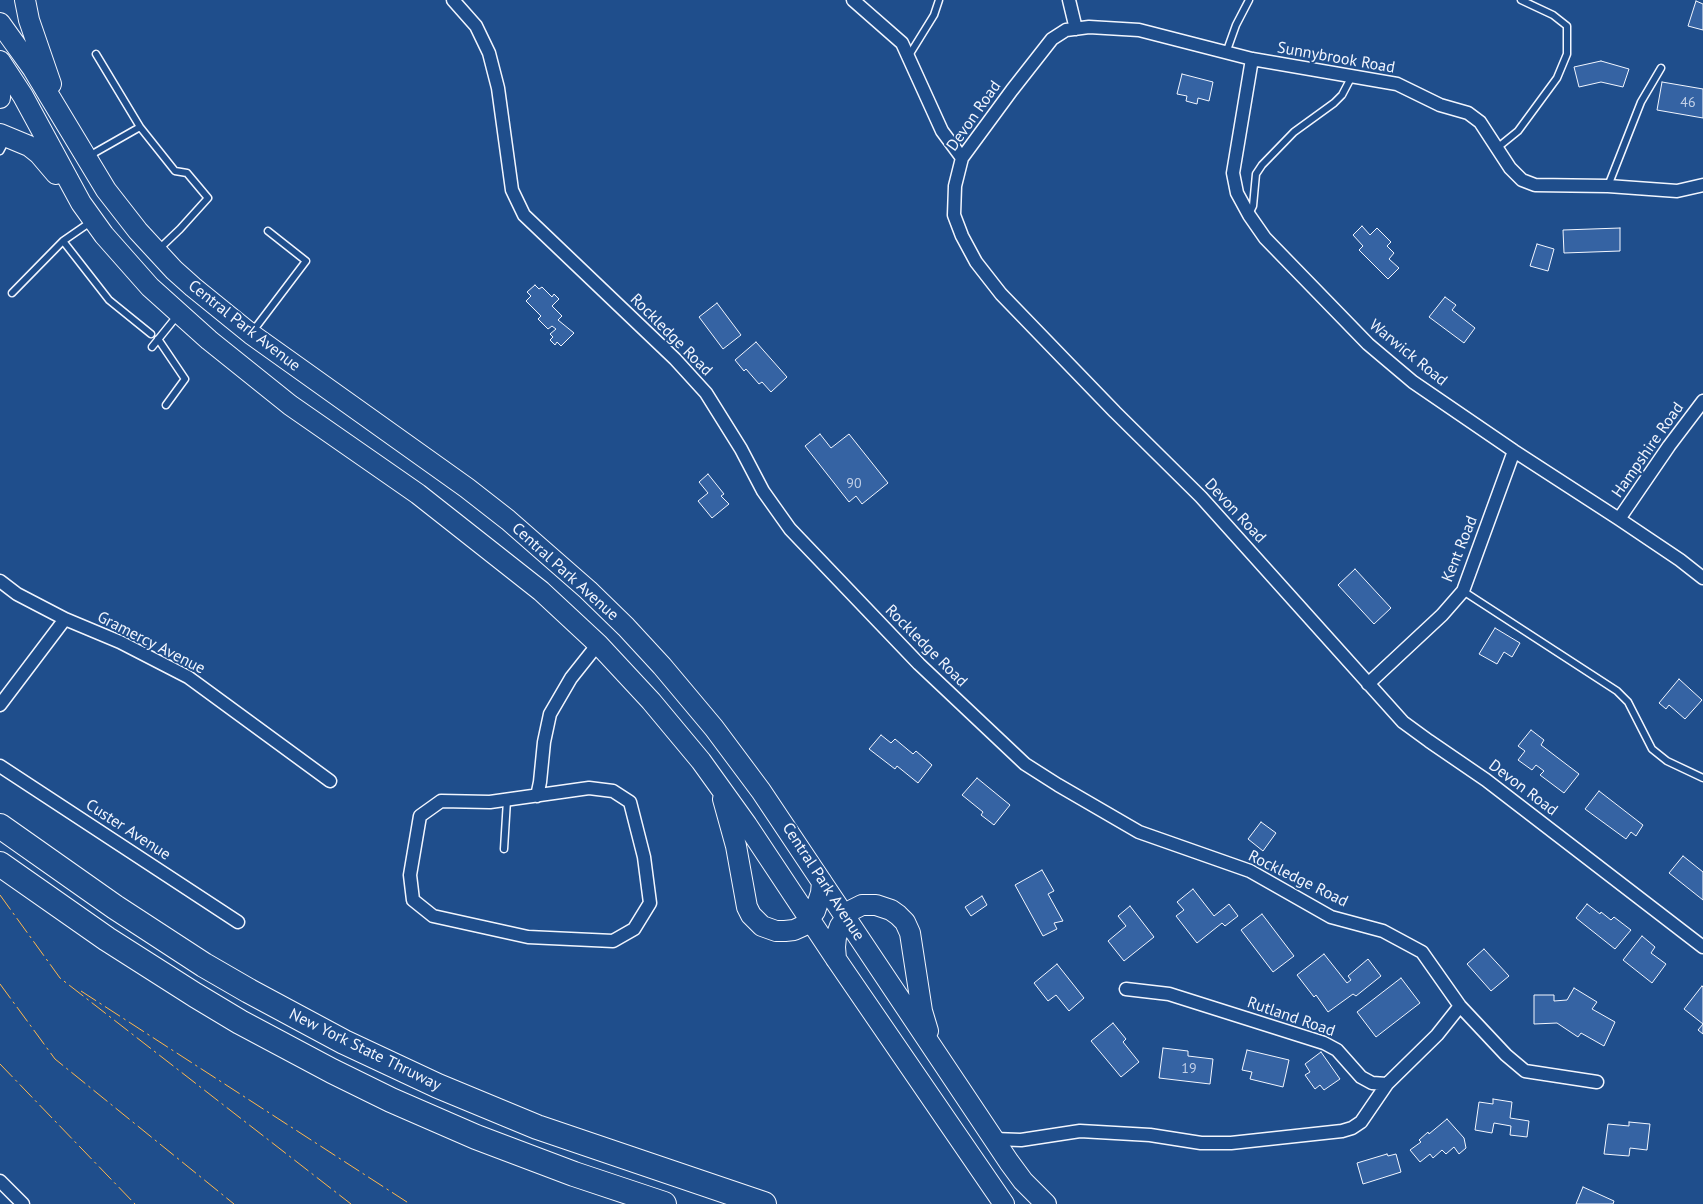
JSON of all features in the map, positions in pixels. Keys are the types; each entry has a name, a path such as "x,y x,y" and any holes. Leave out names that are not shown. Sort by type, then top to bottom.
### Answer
{"highway":[{"name":"New York State Thruway","path":"0,826 196,960 249,992 344,1042 438,1086 537,1127 764,1204"},
{"name":"New York State Thruway","path":"0,864 150,967 285,1047 381,1095 444,1123 526,1156 664,1204"},
{"path":"625,1191 655,1204"}],"main road":[{"path":"25,0 29,20 62,117"},
{"name":"Central Park Avenue","path":"0,24 33,69 86,158 122,211 156,251 193,287 251,334 488,504 529,537 588,590 645,647 708,721 776,812 994,1139 1023,1181 1046,1204"},
{"name":"Central Park Avenue","path":"0,61 28,104 81,203 93,221 150,287 215,345 290,405 411,489 541,591 598,644 668,720 719,785 1004,1204"},
{"path":"0,84 0,98"},
{"path":"2,141 24,144 39,154 81,203"},
{"path":"719,785 732,831 745,898 751,914 762,926 776,931 794,930 805,924 810,919 818,902 822,882"},
{"path":"836,958 836,937 840,926 852,910 862,905 876,905 891,910 905,922 913,944 922,1011 936,1052"}],"street":[{"name":"Rockledge Road","path":"453,0 476,26 490,53 498,88 512,190 524,215 675,358 706,394 741,449 764,491 790,529 919,664 1025,764 1058,785 1139,832 1250,871 1331,917 1383,931 1422,952 1460,1006 1506,1055 1525,1071 1597,1082"},
{"path":"853,0 902,43 942,131 962,158"},
{"path":"1069,0 1076,29"},
{"name":"Sunnybrook Road","path":"1076,29 1089,27 1139,30 1252,60 1397,84 1440,105 1468,114 1480,122 1510,168 1522,180 1535,185 1608,186 1677,190 1703,186"},
{"name":"Devon Road","path":"1076,29 1066,30 1052,39 962,158 955,186 954,215 962,236 976,262 1014,308 1114,412 1201,497 1403,722 1486,780 1703,947"},
{"name":"Warwick Road","path":"1252,60 1234,173 1237,192 1249,215 1266,238 1368,344 1413,382 1680,560 1703,578"},
{"name":"Hampshire Road","path":"1619,519 1669,446 1703,401"},
{"name":"Kent Road","path":"1368,684 1442,615 1463,591 1514,451"},
{"name":"Gramercy Avenue","path":"0,581 17,594 65,619 120,642 188,677 330,780"},
{"path":"0,705 65,619"},
{"name":"Central Park Avenue","path":"537,796 544,742 550,714 571,678 598,644"},
{"name":"Custer Avenue","path":"0,766 238,922"},
{"path":"589,788 613,791 630,802 644,857 650,903 634,929 613,941 528,937 433,916 413,900 410,875 420,816 441,801 490,802 507,800 589,788"},
{"name":"Rutland Road","path":"1126,989 1169,994 1324,1043 1337,1050 1361,1077 1372,1083 1386,1084"},
{"path":"994,1139 1021,1140 1080,1131 1150,1135 1201,1143 1231,1143 1342,1131 1352,1128 1361,1122 1386,1084 1437,1035 1460,1006"},
{"path":"0,1181 23,1204"}],"lane":[{"path":"908,57 934,15 939,0"},
{"path":"1226,53 1236,25 1249,0"},
{"path":"1497,148 1518,131 1557,78 1567,54 1567,26 1554,15 1528,5 1521,0"},
{"path":"96,54 140,127 175,171 187,173 208,198 180,229 156,251"},
{"path":"1608,186 1641,102 1661,68"},
{"path":"1249,215 1253,206 1256,174 1262,165 1294,132 1334,104 1342,95 1352,76"},
{"path":"86,158 140,127"},
{"path":"12,294 63,241 93,221"},
{"path":"251,334 306,261 268,231"},
{"path":"63,241 109,300 150,334"},
{"path":"152,347 180,314"},
{"path":"158,339 185,379 166,404"},
{"path":"1463,591 1617,691 1628,702 1652,749 1667,761 1703,778"},
{"path":"504,849 507,800"}],"building":[{"path":"1696,1 1703,4 1703,30 1688,26"},
{"path":"1601,61 1629,69 1623,87 1601,82 1579,87 1574,67"},
{"path":"1182,74 1213,82 1209,101 1198,98 1197,104 1186,101 1187,96 1177,94"},
{"path":"1662,82 1703,89 1703,118 1657,110"},
{"path":"1362,226 1370,235 1377,228 1391,242 1387,246 1394,253 1389,259 1399,268 1388,279 1359,250 1363,246 1353,235"},
{"path":"1620,228 1620,251 1564,253 1563,230"},
{"path":"1537,244 1554,249 1548,271 1530,266"},
{"path":"535,285 539,289 542,287 552,297 554,294 559,299 552,306 562,316 558,320 574,333 561,346 557,342 555,345 550,340 553,337 550,334 556,329 552,326 548,329 538,319 541,316 526,301 531,296 527,292"},
{"path":"1445,297 1456,305 1452,310 1475,328 1464,343 1429,317"},
{"path":"717,303 741,335 723,349 699,317"},
{"path":"756,342 787,377 771,392 762,382 759,384 746,369 744,371 735,360"},
{"path":"820,434 831,448 849,434 888,483 862,504 856,496 849,502 805,446"},
{"path":"708,474 724,494 721,496 729,504 712,518 698,501 708,493 699,482"},
{"path":"1355,569 1391,608 1374,624 1338,585"},
{"path":"1495,628 1520,643 1512,657 1504,652 1497,664 1479,654"},
{"path":"1679,679 1702,700 1685,719 1669,705 1666,709 1659,703"},
{"path":"1531,730 1544,740 1541,745 1579,774 1564,793 1540,775 1544,771 1536,765 1532,770 1518,760 1525,751 1518,746"},
{"path":"881,735 891,743 895,739 913,754 916,751 932,765 918,783 897,766 895,769 869,749"},
{"path":"977,778 1010,805 994,825 981,815 983,812 962,795"},
{"path":"1599,791 1643,825 1636,836 1631,832 1626,839 1585,809"},
{"path":"1261,822 1276,833 1263,851 1248,839"},
{"path":"1683,856 1703,872 1703,900 1669,873"},
{"path":"1042,870 1054,891 1048,894 1063,921 1054,923 1057,929 1043,936 1015,885"},
{"path":"1193,889 1214,916 1229,904 1238,916 1225,926 1222,923 1197,943 1176,916 1184,910 1177,902"},
{"path":"982,896 987,905 971,916 965,907"},
{"path":"1587,904 1611,920 1614,917 1631,930 1615,949 1576,918"},
{"path":"1130,906 1154,937 1124,961 1108,941 1126,926 1118,916"},
{"path":"1262,914 1294,956 1273,972 1241,930"},
{"path":"1642,936 1655,947 1651,953 1666,964 1652,983 1623,960"},
{"path":"1484,949 1509,976 1491,991 1467,964"},
{"path":"1324,954 1347,983 1351,980 1348,976 1368,959 1381,976 1356,996 1353,994 1328,1012 1316,995 1314,997 1297,975"},
{"path":"1057,964 1084,998 1069,1011 1056,995 1048,1001 1034,983"},
{"path":"1401,978 1420,1003 1376,1037 1357,1012"},
{"path":"1703,987 1703,1024 1684,1009"},
{"path":"1574,988 1597,1002 1592,1009 1615,1022 1604,1046 1581,1033 1578,1037 1557,1023 1534,1024 1534,995 1554,995 1554,1001 1567,1000"},
{"path":"1113,1023 1126,1039 1123,1042 1139,1062 1121,1077 1091,1041"},
{"path":"1703,1024 1703,1034 1698,1030"},
{"path":"1163,1048 1188,1051 1188,1056 1213,1059 1210,1084 1159,1078"},
{"path":"1247,1050 1289,1060 1283,1087 1250,1079 1252,1072 1242,1070"},
{"path":"1321,1052 1340,1079 1324,1090 1320,1085 1315,1089 1305,1075 1310,1072 1305,1064"},
{"path":"1493,1099 1512,1102 1510,1118 1529,1121 1527,1137 1510,1135 1511,1126 1494,1123 1492,1133 1475,1130 1479,1102 1493,1104"},
{"path":"1447,1119 1464,1138 1466,1148 1459,1154 1454,1147 1446,1154 1442,1150 1433,1158 1430,1154 1420,1162 1410,1150 1421,1142 1419,1140 1428,1132 1429,1134"},
{"path":"1629,1122 1650,1124 1647,1150 1630,1148 1629,1156 1604,1154 1608,1124 1629,1126"},
{"path":"1387,1154 1388,1156 1396,1154 1401,1172 1363,1184 1357,1163"},
{"path":"1583,1187 1614,1201 1613,1204 1576,1204"}],"power":[{"path":"0,895 60,978 351,1204"},
{"path":"0,984 55,1059 234,1204"},
{"path":"81,991 410,1204"},
{"path":"0,1064 135,1204"}]}
